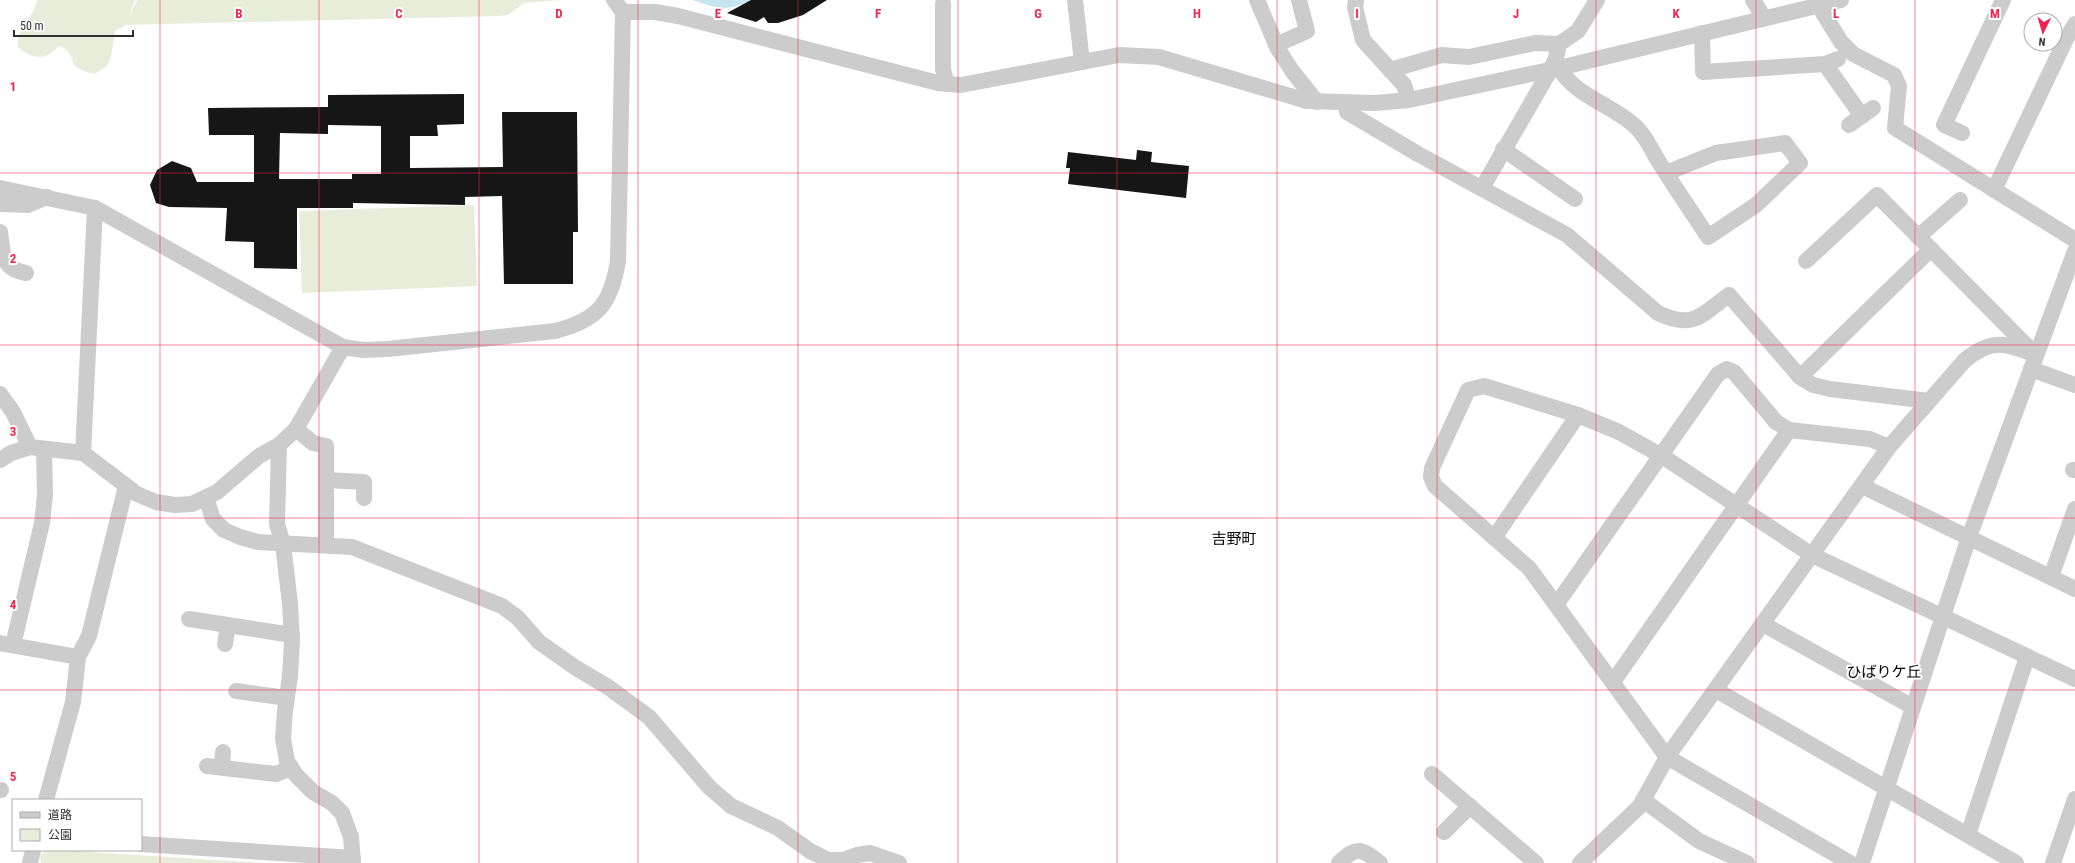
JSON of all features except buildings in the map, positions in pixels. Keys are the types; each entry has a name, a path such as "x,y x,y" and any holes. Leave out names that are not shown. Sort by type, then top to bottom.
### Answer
{"street":[{"path":"1075,0 1082,62"},
{"path":"1257,0 1276,45 1293,72 1318,102"},
{"path":"1276,45 1307,31 1299,0"},
{"path":"1356,0 1355,7 1363,40 1404,85 1408,100"},
{"path":"1390,70 1442,55 1469,57 1535,43 1559,44 1578,31 1597,0"},
{"path":"1753,0 1764,18"},
{"path":"0,188 95,208 343,347 363,350 388,349 555,331 576,326 593,315 606,301 614,283 618,261 619,6 678,16 947,84 960,85 1042,71 1119,55 1159,57 1307,101 1375,103 1408,100 1555,68 1764,18 1817,3 1841,0"},
{"path":"1962,133 1944,125 2003,0"},
{"path":"1817,3 1841,42 1853,54 1894,75 1899,86 1899,103 1895,128 2075,240"},
{"path":"943,4 943,69 947,84"},
{"path":"1994,190 2075,24"},
{"path":"1702,33 1703,72 1832,62 1867,112 1849,125"},
{"path":"1482,188 1503,150 1555,68 1559,44"},
{"path":"1555,68 1579,89 1624,116 1638,128 1666,173 1708,237 1756,205 1800,163 1785,143 1716,152 1666,173"},
{"path":"1345,103 1347,112 1418,154 1566,235 1658,314 1674,321 1685,322 1693,320 1729,295 1800,377 1813,385 1830,389 1929,401"},
{"path":"1503,150 1575,199"},
{"path":"1817,258 1877,195 1931,249 2033,362"},
{"path":"0,226 0,204 28,205 47,197"},
{"path":"1918,237 1960,200"},
{"path":"83,453 95,208"},
{"path":"0,232 4,258 8,266 14,271 26,273"},
{"path":"1800,377 1931,249"},
{"path":"1862,863 1969,537 2075,251"},
{"path":"1580,863 1640,806 1668,757 1889,447 1965,360 1979,349 2005,344 2033,362 2075,385"},
{"path":"0,460 11,453 37,448 83,453 137,494 156,502 175,505 192,504 216,492 259,456 279,445 296,428 343,347"},
{"path":"1556,605 1662,456 1718,374 1727,369 1734,372 1776,422 1789,430 1870,439 1889,447"},
{"path":"1850,863 1668,757 1529,568 1435,486 1431,477 1432,468 1468,390 1484,386 1578,415 1619,432 1662,456 1735,506 1812,555 2075,680"},
{"path":"0,394 37,448 45,495 42,523 7,644 78,657"},
{"path":"1494,538 1578,415"},
{"path":"296,428 313,444 326,446 326,545"},
{"path":"1612,682 1789,430"},
{"path":"142,844 353,860 351,837 342,813 332,803 313,792 291,768 287,761 283,739 290,676 292,635 283,544 277,524 279,445"},
{"path":"326,480 364,482 364,498"},
{"path":"46,799 73,702 78,657 89,636 126,486"},
{"path":"1862,486 2075,589"},
{"path":"206,498 213,519 224,530 240,537 258,542 352,547 502,606 518,618 540,642 576,668 608,687 649,717 709,787 731,806 778,828 810,851 828,860 843,860 857,855 870,853 899,863"},
{"path":"2051,577 2075,508"},
{"path":"190,619 292,635"},
{"path":"1763,624 1913,707"},
{"path":"225,644 228,625"},
{"path":"1968,835 2027,657"},
{"path":"1716,690 1887,787 2016,863"},
{"path":"236,691 287,698"},
{"path":"217,761 276,774 291,768"},
{"path":"1432,774 1536,863"},
{"path":"2053,863 2075,799"},
{"path":"1643,800 1700,841 1747,863"},
{"path":"1444,832 1470,806"},
{"path":"1339,863 1348,854 1357,850 1365,852 1380,863"},
{"path":"30,863 33,851"}],"green space":[{"path":"37,0 135,0 129,17 137,0 560,0 524,3 508,15 500,16 126,25 115,31 111,57 107,66 95,74 85,72 75,66 67,50 61,46 48,55 40,57 28,54 18,47 18,40 22,28 32,13"},
{"path":"474,205 477,286 302,293 299,211"},
{"path":"46,851 73,851 263,863 41,863 40,855"}],"water":[{"path":"692,0 751,0 735,7 722,8"}],"district":[{"name":"吉野町","path":"1234,539"},
{"name":"ひばりケ丘","path":"1884,672"}]}
